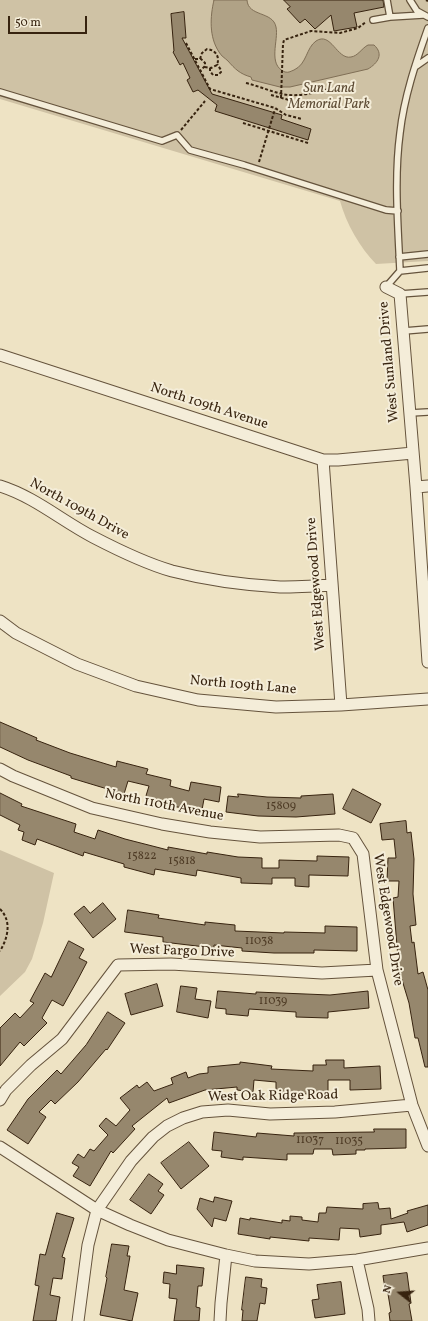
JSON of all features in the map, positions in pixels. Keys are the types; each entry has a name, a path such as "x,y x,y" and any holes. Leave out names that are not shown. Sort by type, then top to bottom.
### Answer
{"street":[{"name":"West Sunland Drive","path":"386,287 400,294 404,331 412,453 424,563 428,662"},
{"name":"North 109th Avenue","path":"0,355 323,460 412,453"},
{"name":"West Edgewood Drive","path":"323,460 341,705"},
{"name":"North 109th Drive","path":"0,486 12,490 40,504 78,529 125,553 171,570 217,581 272,586 332,585"},
{"path":"416,487 428,486"},
{"name":"North 109th Lane","path":"0,621 16,633 77,664 136,686 198,700 276,707 341,705 428,699"},
{"name":"North 110th Avenue","path":"0,769 13,776 92,808 162,824 210,832 260,837 339,835 353,838"},
{"name":"West Edgewood Drive","path":"353,838 363,854 377,970 412,1105 428,1146"},
{"name":"West Fargo Drive","path":"0,1100 6,1090 31,1065 62,1039 118,964 171,964 322,973 377,970"},
{"name":"West Oak Ridge Road","path":"78,1321 88,1245 97,1210 131,1161 153,1137 167,1126 183,1118 202,1112 228,1110 270,1114 336,1112 412,1105"},
{"path":"0,1147 97,1210 130,1226 168,1240 226,1255 255,1261 286,1264 310,1264 357,1260 428,1248"},
{"path":"220,1321 226,1255"},
{"path":"357,1260 369,1321"}],"lane":[{"path":"387,0 390,17"},
{"path":"410,0 417,11 426,16"},
{"path":"373,20 390,17 426,16"},
{"path":"428,28 404,106 399,134 397,160 400,271 428,268"},
{"path":"415,67 428,58"},
{"path":"0,92 162,141 176,135 190,150 257,169 386,210 398,211"},
{"path":"399,257 428,254"},
{"name":"West Sunland Drive","path":"386,287 400,271"},
{"path":"400,294 428,292"},
{"path":"404,331 428,329"},
{"path":"410,413 428,412"}],"path":[{"path":"281,98 284,40 311,31 340,33 358,28 368,21 373,20"},
{"path":"186,43 210,89 275,108 286,115 302,119"},
{"path":"200,59 202,53 207,49 210,49 216,53 218,60 217,64 221,70 220,74 211,74 210,68"},
{"path":"195,59 200,59 205,63 204,67"},
{"path":"204,67 210,68 217,64"},
{"path":"201,70 204,67"},
{"path":"246,83 282,94 301,94 337,87"},
{"path":"271,96 311,106"},
{"path":"176,135 205,101"},
{"path":"257,169 275,108"},
{"path":"244,123 308,143"},
{"path":"0,909 5,914 8,928 5,942 0,951"}],"green space":[{"name":"Sun Land Memorial Park","path":"0,0 428,0 428,261 376,264 354,235 340,201 0,99"},
{"path":"0,850 54,873 43,923 32,959 25,972 0,996"}],"shaded area":[{"path":"214,0 247,0 248,5 252,9 270,18 274,22 277,32 275,52 276,64 285,72 290,72 302,64 313,44 321,39 330,42 346,57 351,57 358,54 368,45 374,45 379,52 377,61 368,69 290,87 280,87 252,80 251,77 235,69 221,55 213,40 211,27"}],"building":[{"path":"284,0 383,0 384,7 354,13 357,27 334,31 331,15 315,29 305,19 300,23 287,9 290,7"},
{"path":"184,12 186,38 182,38 212,94 282,115 281,119 311,129 308,140 215,111 217,105 198,90 193,92 187,80 190,78 183,63 180,65 173,52 171,14"},
{"path":"0,722 37,738 36,740 70,753 116,767 117,761 148,769 146,774 171,780 170,786 189,791 191,782 221,787 219,802 204,799 202,810 177,807 145,799 149,786 128,781 124,794 71,778 71,776 28,760 0,747"},
{"path":"353,789 381,804 371,823 343,809"},
{"path":"0,793 22,804 21,806 76,824 74,832 95,839 98,830 125,839 168,850 168,847 207,854 207,852 238,857 262,858 262,868 279,868 279,860 317,861 317,856 349,857 348,876 309,875 309,887 295,886 295,878 272,878 272,884 241,883 241,878 197,870 196,876 155,869 154,875 124,867 124,864 84,852 83,856 37,839 35,845 22,840 24,832 18,830 20,825 0,815"},
{"path":"238,794 301,798 301,796 333,794 335,814 296,817 258,816 226,812 228,796 238,797"},
{"path":"406,821 407,833 411,832 414,859 413,894 416,925 410,926 412,943 414,942 418,974 423,972 428,990 428,1067 425,1067 418,1038 415,1038 409,1003 399,970 393,898 398,897 399,881 387,881 388,858 396,858 394,839 382,840 380,824"},
{"path":"103,903 116,919 93,938 74,914 84,906 90,913"},
{"path":"128,910 159,915 158,918 205,925 205,922 235,925 235,931 325,933 325,926 357,927 357,951 314,950 314,953 274,953 242,951 242,948 214,945 214,948 163,942 163,937 125,932"},
{"path":"69,941 84,949 79,958 87,962 77,981 63,1006 52,1000 42,1018 47,1023 24,1046 20,1042 0,1066 0,1028 15,1013 20,1018 34,1003 30,1001 45,973 51,977"},
{"path":"157,984 163,1006 131,1015 125,994"},
{"path":"181,986 197,988 195,999 211,1001 208,1018 177,1012"},
{"path":"218,991 256,994 256,992 330,995 368,991 369,1008 328,1012 328,1018 296,1017 296,1012 249,1009 248,1016 226,1014 226,1009 216,1008"},
{"path":"108,1012 125,1023 107,1050 106,1049 78,1082 55,1104 51,1100 39,1112 46,1117 28,1144 7,1130 28,1099 57,1070 61,1074 86,1045"},
{"path":"326,1060 344,1060 344,1068 380,1066 381,1089 350,1090 350,1080 328,1080 328,1092 308,1092 308,1094 276,1092 276,1082 254,1080 253,1092 237,1090 237,1087 205,1090 169,1103 167,1098 132,1126 135,1129 113,1153 111,1151 90,1186 73,1176 79,1167 72,1163 78,1154 84,1158 90,1149 94,1151 108,1135 99,1126 106,1118 116,1126 130,1110 120,1098 137,1085 139,1088 147,1082 154,1091 173,1084 171,1078 186,1072 188,1078 199,1074 208,1073 208,1067 240,1064 240,1062 272,1066 271,1069 313,1071 313,1065 326,1065"},
{"path":"374,1129 406,1129 406,1148 365,1149 356,1150 356,1154 333,1155 332,1149 314,1149 313,1154 287,1154 287,1160 243,1157 243,1160 221,1157 222,1151 212,1150 214,1132 256,1137 257,1133 294,1136 294,1133 374,1132"},
{"path":"189,1142 209,1166 181,1189 161,1163"},
{"path":"149,1174 163,1184 158,1191 164,1195 151,1214 130,1200"},
{"path":"215,1197 232,1201 226,1221 214,1218 212,1227 197,1209 200,1198 213,1202"},
{"path":"378,1203 379,1209 390,1208 391,1219 408,1213 407,1211 428,1205 428,1225 407,1232 404,1222 381,1225 381,1234 360,1237 359,1229 340,1228 339,1240 309,1238 309,1241 270,1237 270,1239 238,1234 240,1218 282,1223 282,1220 290,1221 290,1216 302,1217 302,1220 318,1222 319,1213 326,1213 327,1207 363,1209 363,1204"},
{"path":"57,1213 74,1218 62,1257 65,1258 62,1279 53,1278 50,1295 60,1297 56,1321 33,1321 39,1286 35,1285 40,1254 45,1255"},
{"path":"112,1244 129,1246 127,1256 130,1256 124,1290 138,1293 132,1321 100,1315"},
{"path":"177,1265 204,1268 202,1286 198,1286 196,1307 200,1308 199,1321 174,1321 177,1299 169,1298 170,1284 163,1283 164,1272 176,1274"},
{"path":"407,1273 411,1303 409,1304 412,1321 390,1321 389,1313 391,1312 387,1288 385,1289 383,1276"},
{"path":"246,1277 262,1279 261,1287 267,1288 265,1304 260,1303 257,1321 242,1321"},
{"path":"341,1282 345,1314 315,1318 312,1300 319,1299 317,1285"}]}
